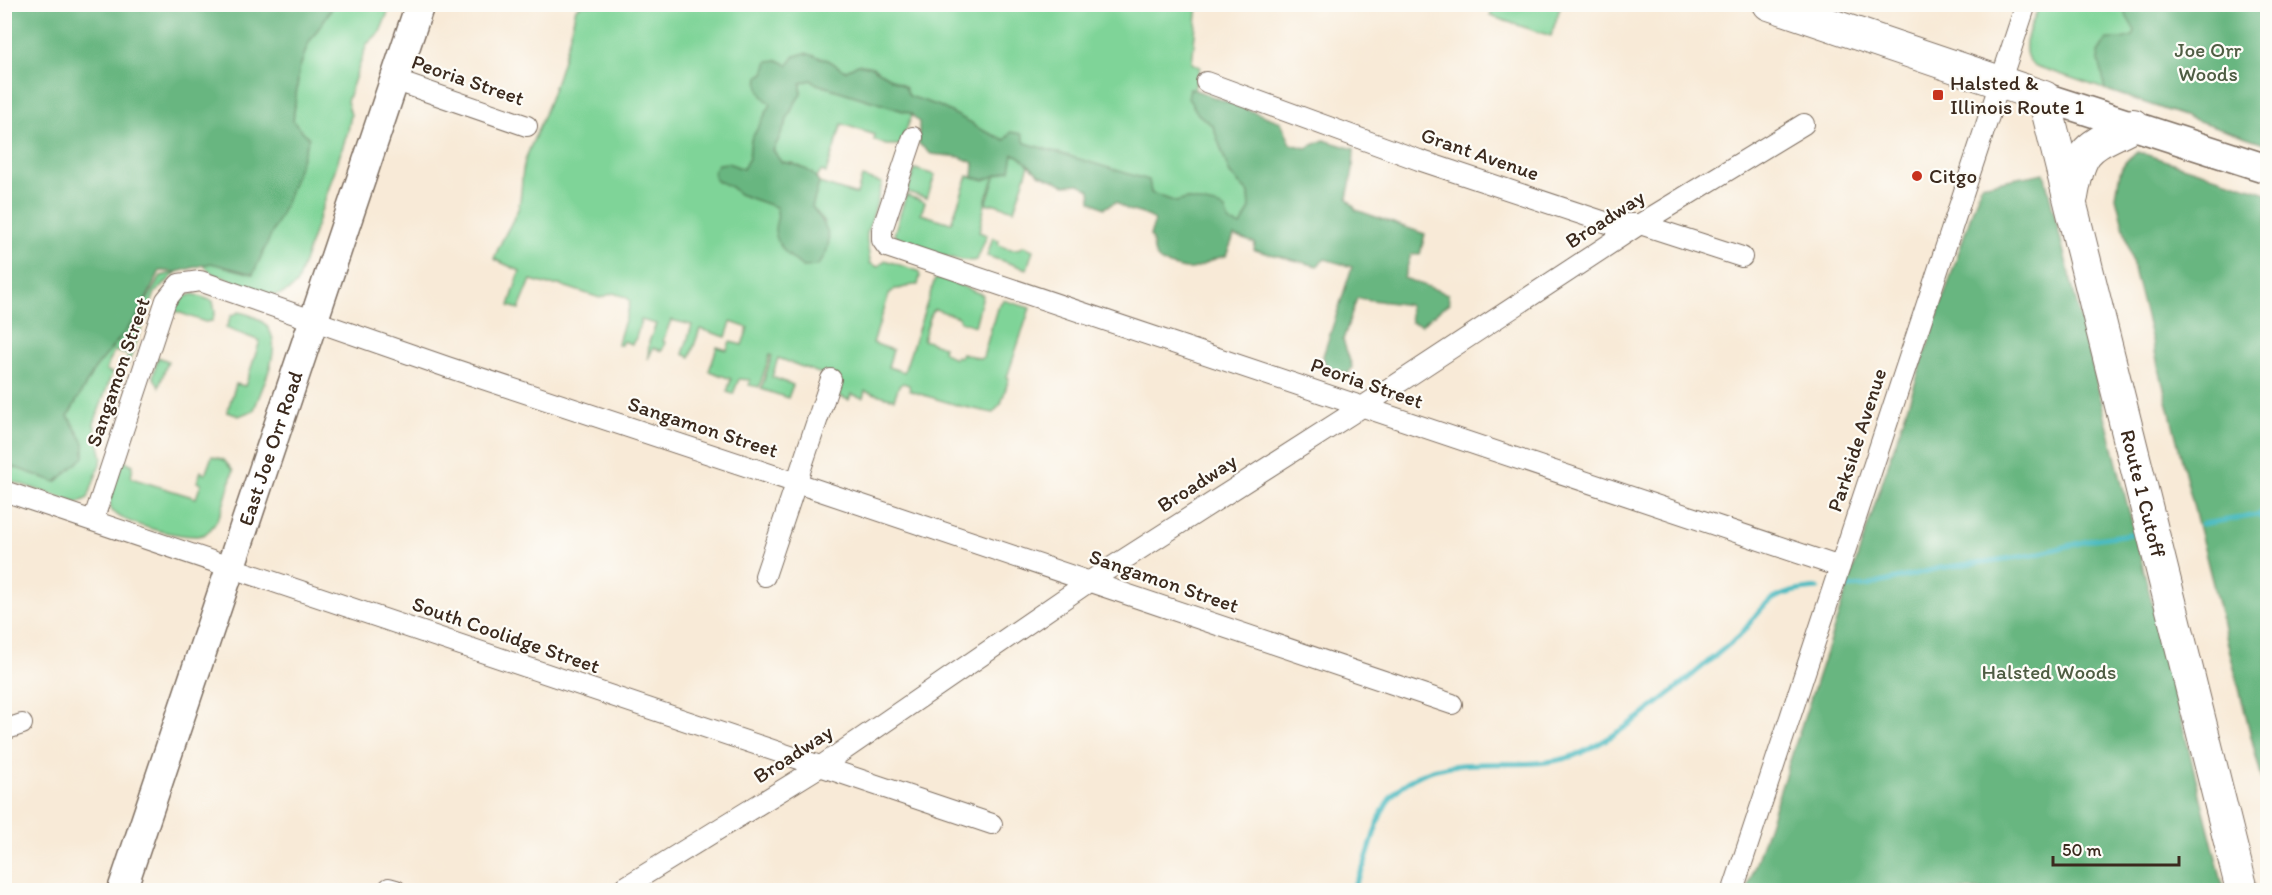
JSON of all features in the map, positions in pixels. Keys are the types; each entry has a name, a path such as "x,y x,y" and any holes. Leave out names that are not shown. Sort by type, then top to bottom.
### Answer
{"main road":[{"path":"1769,4 2044,97"},
{"name":"Route 1 Cutoff","path":"2044,97 2072,201 2242,891"},
{"path":"2072,201 2077,166 2087,149 2133,125"}],"street":[{"name":"East Joe Orr Road","path":"122,891 420,4"},
{"name":"Parkside Avenue","path":"1733,891 2026,4"},
{"name":"Peoria Street","path":"394,80 526,126"},
{"name":"Grant Avenue","path":"1206,82 1419,160 1611,224 1640,224 1742,257"},
{"path":"2044,97 2268,169"},
{"name":"Broadway","path":"620,891 821,766 1090,581 1362,407 1640,224 1804,124"},
{"name":"Peoria Street","path":"913,136 882,230 882,240 887,247 1840,567"},
{"name":"Sangamon Street","path":"93,521 166,300 180,284 200,281 447,367 1452,704"},
{"path":"765,576 831,379"},
{"name":"South Coolidge Street","path":"4,491 992,824"}],"green space":[{"path":"5,4 334,5 308,44 299,70 293,121 309,138 286,203 253,274 211,263 177,272 160,271 137,317 94,370 68,416 84,443 84,457 56,482 5,464"},
{"path":"1493,4 1561,5 1551,36 1490,16"},
{"path":"334,5 391,5 380,32 367,44 347,101 351,115 348,131 297,283 281,294 263,294 214,274 203,265 211,263 253,274 293,122 299,70 308,44"},
{"path":"582,5 1198,5 1192,63 1200,67 1194,89 1190,88 1198,114 1213,126 1230,174 1249,193 1250,208 1241,227 1229,223 1225,210 1187,199 1176,202 1151,193 1149,180 1025,143 1011,132 1005,140 975,127 972,123 939,106 909,96 905,87 872,67 858,64 845,71 828,60 772,104 751,140 749,158 743,169 728,163 716,180 731,187 739,194 776,207 779,218 825,222 812,207 819,183 857,194 862,177 882,183 867,233 870,263 878,267 885,260 918,271 920,276 918,285 895,289 889,294 873,343 893,350 888,367 904,372 935,279 947,280 983,295 975,326 960,321 958,317 935,309 932,311 923,340 944,347 943,351 954,359 956,356 960,357 962,353 981,359 983,357 997,308 1003,300 1030,308 1007,377 1009,378 1001,404 993,413 910,391 909,385 903,383 899,386 894,399 865,391 863,398 851,394 849,400 834,394 838,380 778,358 772,377 793,385 788,398 761,389 772,356 770,355 759,387 749,385 750,380 739,379 733,394 727,392 731,379 709,371 717,347 727,350 730,342 742,345 748,328 731,322 726,337 700,329 690,357 683,354 692,325 671,320 663,341 665,342 662,351 653,348 648,359 649,342 656,324 641,320 632,344 623,341 621,345 618,345 630,301 626,297 613,293 600,298 560,285 549,285 531,280 519,309 509,306 520,271 494,259 518,209 525,162 556,83 576,8"},
{"name":"Joe Orr Woods","path":"2040,5 2267,5 2267,144 2033,65 2028,59 2026,44"},
{"name":"Joe Orr Woods","path":"2124,5 2267,5 2267,144 2104,89 2098,53 2107,39 2133,36 2135,31 2123,10"},
{"path":"805,53 828,60 845,71 858,64 872,67 905,87 909,96 939,106 972,123 975,127 1005,140 1011,132 1022,134 1025,143 1149,180 1151,193 1176,202 1187,199 1219,206 1225,210 1229,222 1241,226 1250,208 1249,193 1230,174 1213,126 1198,114 1188,98 1190,88 1281,122 1291,144 1306,148 1324,140 1354,149 1353,170 1347,198 1356,210 1425,234 1420,255 1411,254 1404,278 1448,294 1449,303 1421,325 1411,322 1409,305 1357,298 1343,340 1352,367 1348,374 1326,367 1323,356 1352,267 1325,259 1317,266 1254,250 1255,243 1234,236 1226,256 1190,269 1168,265 1155,255 1150,235 1155,221 1146,215 1126,209 1116,202 1104,208 1091,201 1090,190 1079,184 1065,185 1039,174 1019,156 1013,154 1010,170 984,180 973,177 974,163 960,157 931,154 919,144 919,122 910,113 817,84 811,80 801,83 801,94 773,150 781,162 803,168 813,174 819,183 812,207 823,222 829,243 817,266 803,267 785,252 778,242 775,230 776,207 739,194 731,187 715,180 714,171 718,164 728,163 743,169 749,158 751,140 771,104 764,98 758,85 759,76 764,73 768,61 778,60 788,65 795,56"},
{"path":"811,80 817,84 910,113 912,115 900,145 886,145 874,140 875,135 842,124 826,173 822,171 816,177 793,163 781,162 773,150 801,94 801,83"},
{"path":"2138,152 2267,193 2267,800 2116,197 2123,166 2131,156"},
{"path":"1012,154 1019,156 1029,165 1014,210 995,204 986,204 995,177 987,195 979,232 987,235 977,260 970,261 934,253 909,244 894,234 906,195 925,202 921,214 951,223 968,176 990,178 999,172"},
{"path":"915,169 935,175 927,198 907,192"},
{"name":"Halsted Woods","path":"2044,173 2224,890 1747,890 1981,185"},
{"path":"993,237 999,241 998,244 1004,247 1015,249 1024,246 1033,250 1027,269 987,256"},
{"path":"177,272 155,293 128,364 126,364 128,355 114,351 106,370 112,373 94,424 102,458 88,498 78,503 5,479 5,464 56,482 84,443 68,416 94,370 137,317 161,276"},
{"path":"193,294 213,301 215,312 212,321 205,322 172,310 182,298"},
{"path":"239,312 257,318 268,327 273,339 273,352 254,410 239,416 227,412 236,384 245,386 260,341 226,328 231,316"},
{"path":"158,357 168,361 159,387 153,376"},
{"path":"212,456 224,460 233,471 220,514 205,534 197,536 155,530 126,520 111,509 110,497 123,460 133,465 131,478 196,498 201,484 197,482 201,471 205,475"}],"waterway":[{"path":"2202,524 2258,515 2268,505"},
{"path":"2258,515 2268,523"},
{"path":"1848,587 1867,586 1940,568 2033,555 2095,539 2138,533"},
{"path":"1350,890 1364,865 1384,808 1402,786 1422,774 1444,767 1467,764 1538,763 1561,760 1583,752 1630,724 1674,690 1740,635 1770,601 1781,595 1818,588"}],"place":[{"name":"Halsted & Illinois Route 1","path":"1938,95"},
{"name":"Citgo","path":"1917,176"}]}
